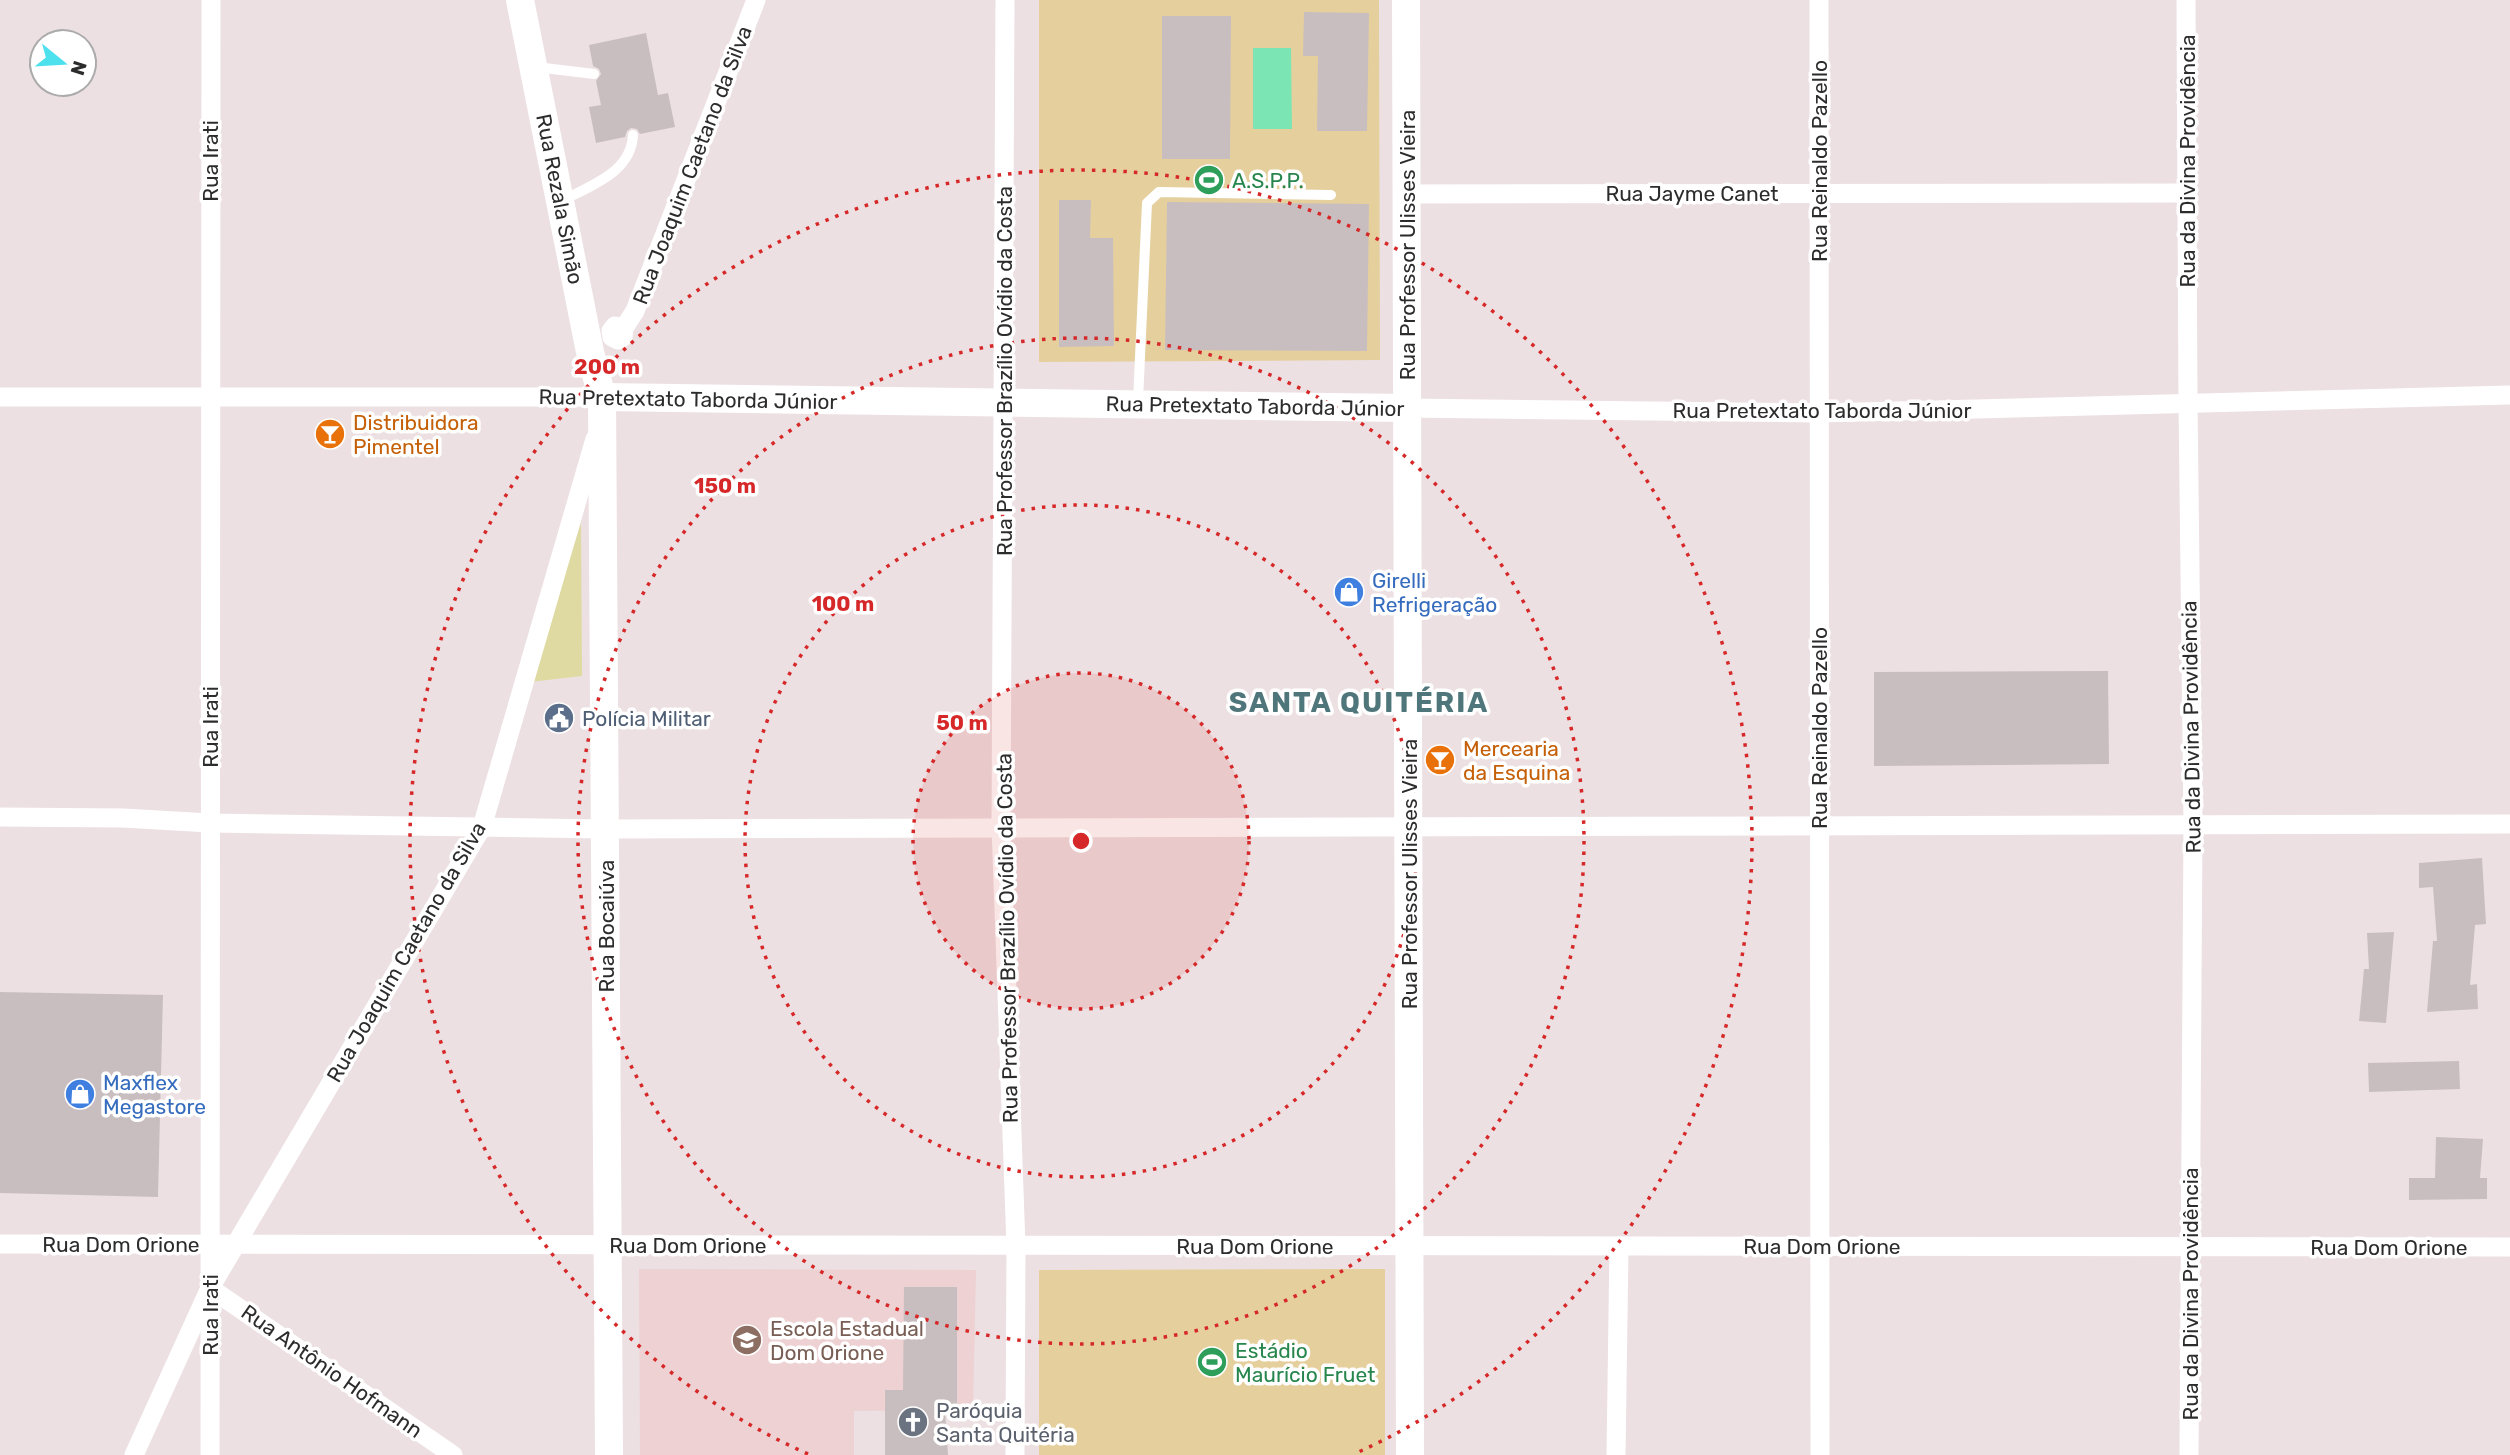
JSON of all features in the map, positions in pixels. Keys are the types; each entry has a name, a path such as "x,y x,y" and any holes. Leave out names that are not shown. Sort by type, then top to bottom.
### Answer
{"street":[{"name":"Rua Irati","path":"210,1455 211,0"},
{"name":"Rua Rezala Simão","path":"520,0 602,407"},
{"name":"Rua Joaquim Caetano da Silva","path":"624,328 635,311 756,0"},
{"name":"Rua Professor Brazílio Ovídio da Costa","path":"1005,0 1002,826 1016,1246 1015,1455"},
{"name":"Rua Professor Ulisses Vieira","path":"1406,0 1410,1455"},
{"name":"Rua Reinaldo Pazello","path":"1819,0 1820,1455"},
{"name":"Rua da Divina Providência","path":"2186,0 2193,824 2189,1455"},
{"name":"Rua Jayme Canet","path":"1406,194 2188,193"},
{"name":"Rua Pretextato Taborda Júnior","path":"0,397 209,398 602,407 1003,404 1819,413 2510,395"},
{"name":"Rua Joaquim Caetano da Silva","path":"134,1455 210,1288 482,827 602,407"},
{"name":"Rua Bocaiúva","path":"602,407 609,1455"},
{"path":"0,817 605,829 2510,824"},
{"name":"Rua Dom Orione","path":"0,1244 2510,1247"},
{"path":"1616,1455 1619,1246"},
{"name":"Rua Antônio Hofmann","path":"210,1288 451,1454"}],"lane":[{"path":"534,66 594,74"},
{"path":"561,201 620,168 632,147 633,135"},
{"path":"1137,405 1147,203 1159,192 1331,195"}],"shaded area":[{"name":"A.S.P.P.","path":"1039,0 1379,0 1380,360 1039,362"},
{"path":"1253,48 1291,48 1292,129 1253,129"},
{"path":"581,523 582,676 530,682"},
{"name":"Escola Estadual Dom Orione","path":"639,1269 976,1270 973,1410 854,1411 854,1455 640,1455"},
{"name":"Estádio Maurício Fruet","path":"1385,1269 1385,1455 1039,1455 1039,1270"}],"building":[{"path":"1304,12 1369,13 1367,131 1317,131 1318,56 1303,56"},
{"path":"1162,16 1231,16 1230,159 1162,159"},
{"path":"646,33 658,95 668,93 675,127 640,134 637,129 631,128 625,137 596,143 589,107 601,105 596,81 601,74 599,69 593,66 589,45"},
{"path":"1059,200 1091,200 1090,238 1113,238 1114,346 1059,347"},
{"path":"1167,202 1369,204 1367,351 1165,350"},
{"path":"2108,671 2109,764 1874,766 1874,672"},
{"path":"2482,858 2486,924 2475,925 2470,985 2477,984 2478,1009 2427,1012 2433,941 2437,941 2433,887 2419,888 2419,863"},
{"path":"2394,932 2386,1023 2359,1021 2364,969 2369,969 2367,933"},
{"name":"Maxflex Megastore","path":"0,992 163,995 158,1197 0,1193"},
{"path":"2459,1061 2460,1089 2369,1092 2368,1063"},
{"path":"2436,1137 2483,1139 2480,1178 2487,1178 2487,1199 2409,1200 2409,1178 2435,1178"},
{"path":"904,1287 957,1287 957,1411 945,1411 948,1455 885,1455 885,1390 903,1390"}],"place":[{"name":"A.S.P.P.","path":"1209,180"},
{"name":"Distribuidora Pimentel","path":"330,434"},
{"name":"Girelli Refrigeração","path":"1349,592"},
{"name":"Polícia Militar","path":"559,718"},
{"name":"Mercearia da Esquina","path":"1440,760"},
{"name":"Maxflex Megastore","path":"80,1094"},
{"name":"Escola Estadual Dom Orione","path":"747,1340"},
{"name":"Estádio Maurício Fruet","path":"1212,1362"},
{"name":"Paróquia Santa Quitéria","path":"913,1422"}],"district":[{"name":"SANTA QUITÉRIA","path":"1359,702"}]}
